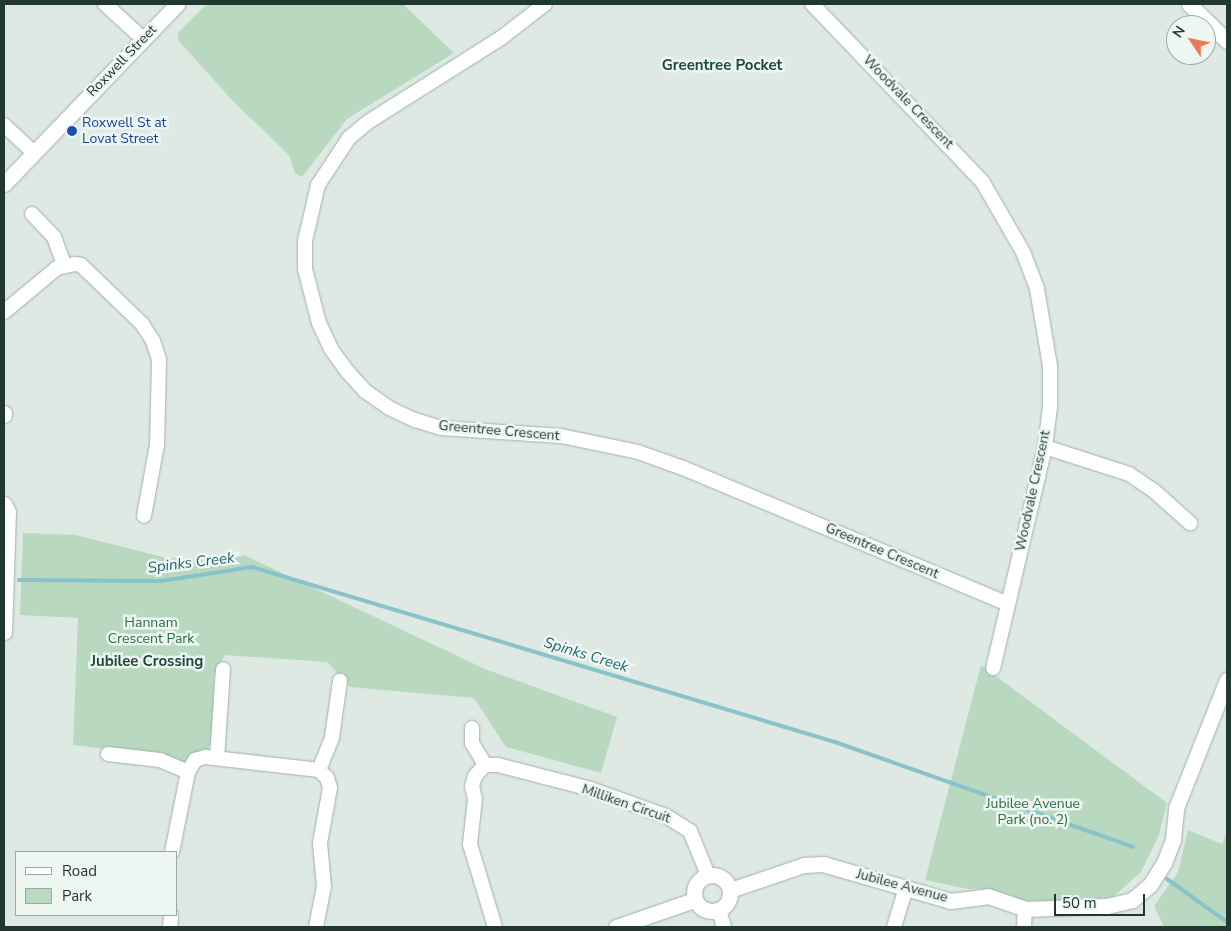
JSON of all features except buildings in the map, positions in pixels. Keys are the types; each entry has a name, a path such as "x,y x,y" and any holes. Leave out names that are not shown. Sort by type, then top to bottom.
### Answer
{"street":[{"path":"105,4 143,39"},
{"name":"Roxwell Street","path":"4,184 177,4"},
{"name":"Greentree Crescent","path":"545,4 501,38 368,122 349,138 318,185 306,232 305,269 319,323 332,349 348,372 381,402 415,420 442,428 561,436 638,452 683,468 1008,604"},
{"name":"Woodvale Crescent","path":"812,4 959,155 982,182 1003,214 1037,289 1046,328 1050,366 1045,447 992,668"},
{"path":"1189,4 1227,41"},
{"path":"4,125 34,153"},
{"path":"32,214 54,238 64,264"},
{"path":"4,312 64,264 82,266 142,324 153,341 159,360 158,445 144,516"},
{"path":"1045,447 1130,474 1153,490 1190,523"},
{"path":"4,504 8,512 4,632"},
{"path":"217,758 223,668"},
{"name":"Jubilee Avenue","path":"730,890 804,865 823,864 950,901 988,896 1025,908 1107,906 1132,900 1150,884 1167,855 1173,839 1176,808 1227,680"},
{"path":"319,770 332,737 340,681"},
{"path":"472,728 472,743 485,765 475,776 472,786 474,816 470,844 495,927"},
{"path":"108,754 160,760 188,772"},
{"path":"172,851 188,772 198,758 217,758 319,770 327,778 330,788 320,843 324,886 316,927"},
{"name":"Milliken Circuit","path":"485,765 498,765 591,789 674,820 690,831 708,875"},
{"path":"708,875 720,876 730,890 728,902 719,910 707,911 694,900 697,881 708,875"},
{"path":"894,927 906,888"},
{"path":"616,927 694,900"},
{"path":"1024,927 1025,908"},
{"path":"719,910 724,927"}],"green space":[{"path":"207,4 403,4 454,53 347,119 302,177 295,173 289,155 232,100 178,40 178,33"},
{"name":"Hannam Crescent Park","path":"23,533 76,535 163,557 224,561 244,555 485,669 617,717 601,773 506,747 474,698 350,687 327,662 225,655 214,674 212,740 207,750 184,763 163,756 73,745 78,618 20,615"},
{"name":"Jubilee Avenue Park (no. 2)","path":"981,665 1167,803 1159,835 1141,872 1113,897 1027,903 987,889 968,889 925,880"},
{"path":"1188,830 1222,844 1227,832 1227,927 1164,927 1154,906 1178,872"}],"waterway":[{"name":"Spinks Creek","path":"19,580 161,581 252,567 835,742 1133,847"},
{"name":"Spinks Creek","path":"1167,879 1227,922"}],"place":[{"name":"Roxwell St at Lovat Street","path":"72,131"}],"district":[{"name":"Greentree Pocket","path":"722,66"},
{"name":"Jubilee Crossing","path":"147,662"}]}
